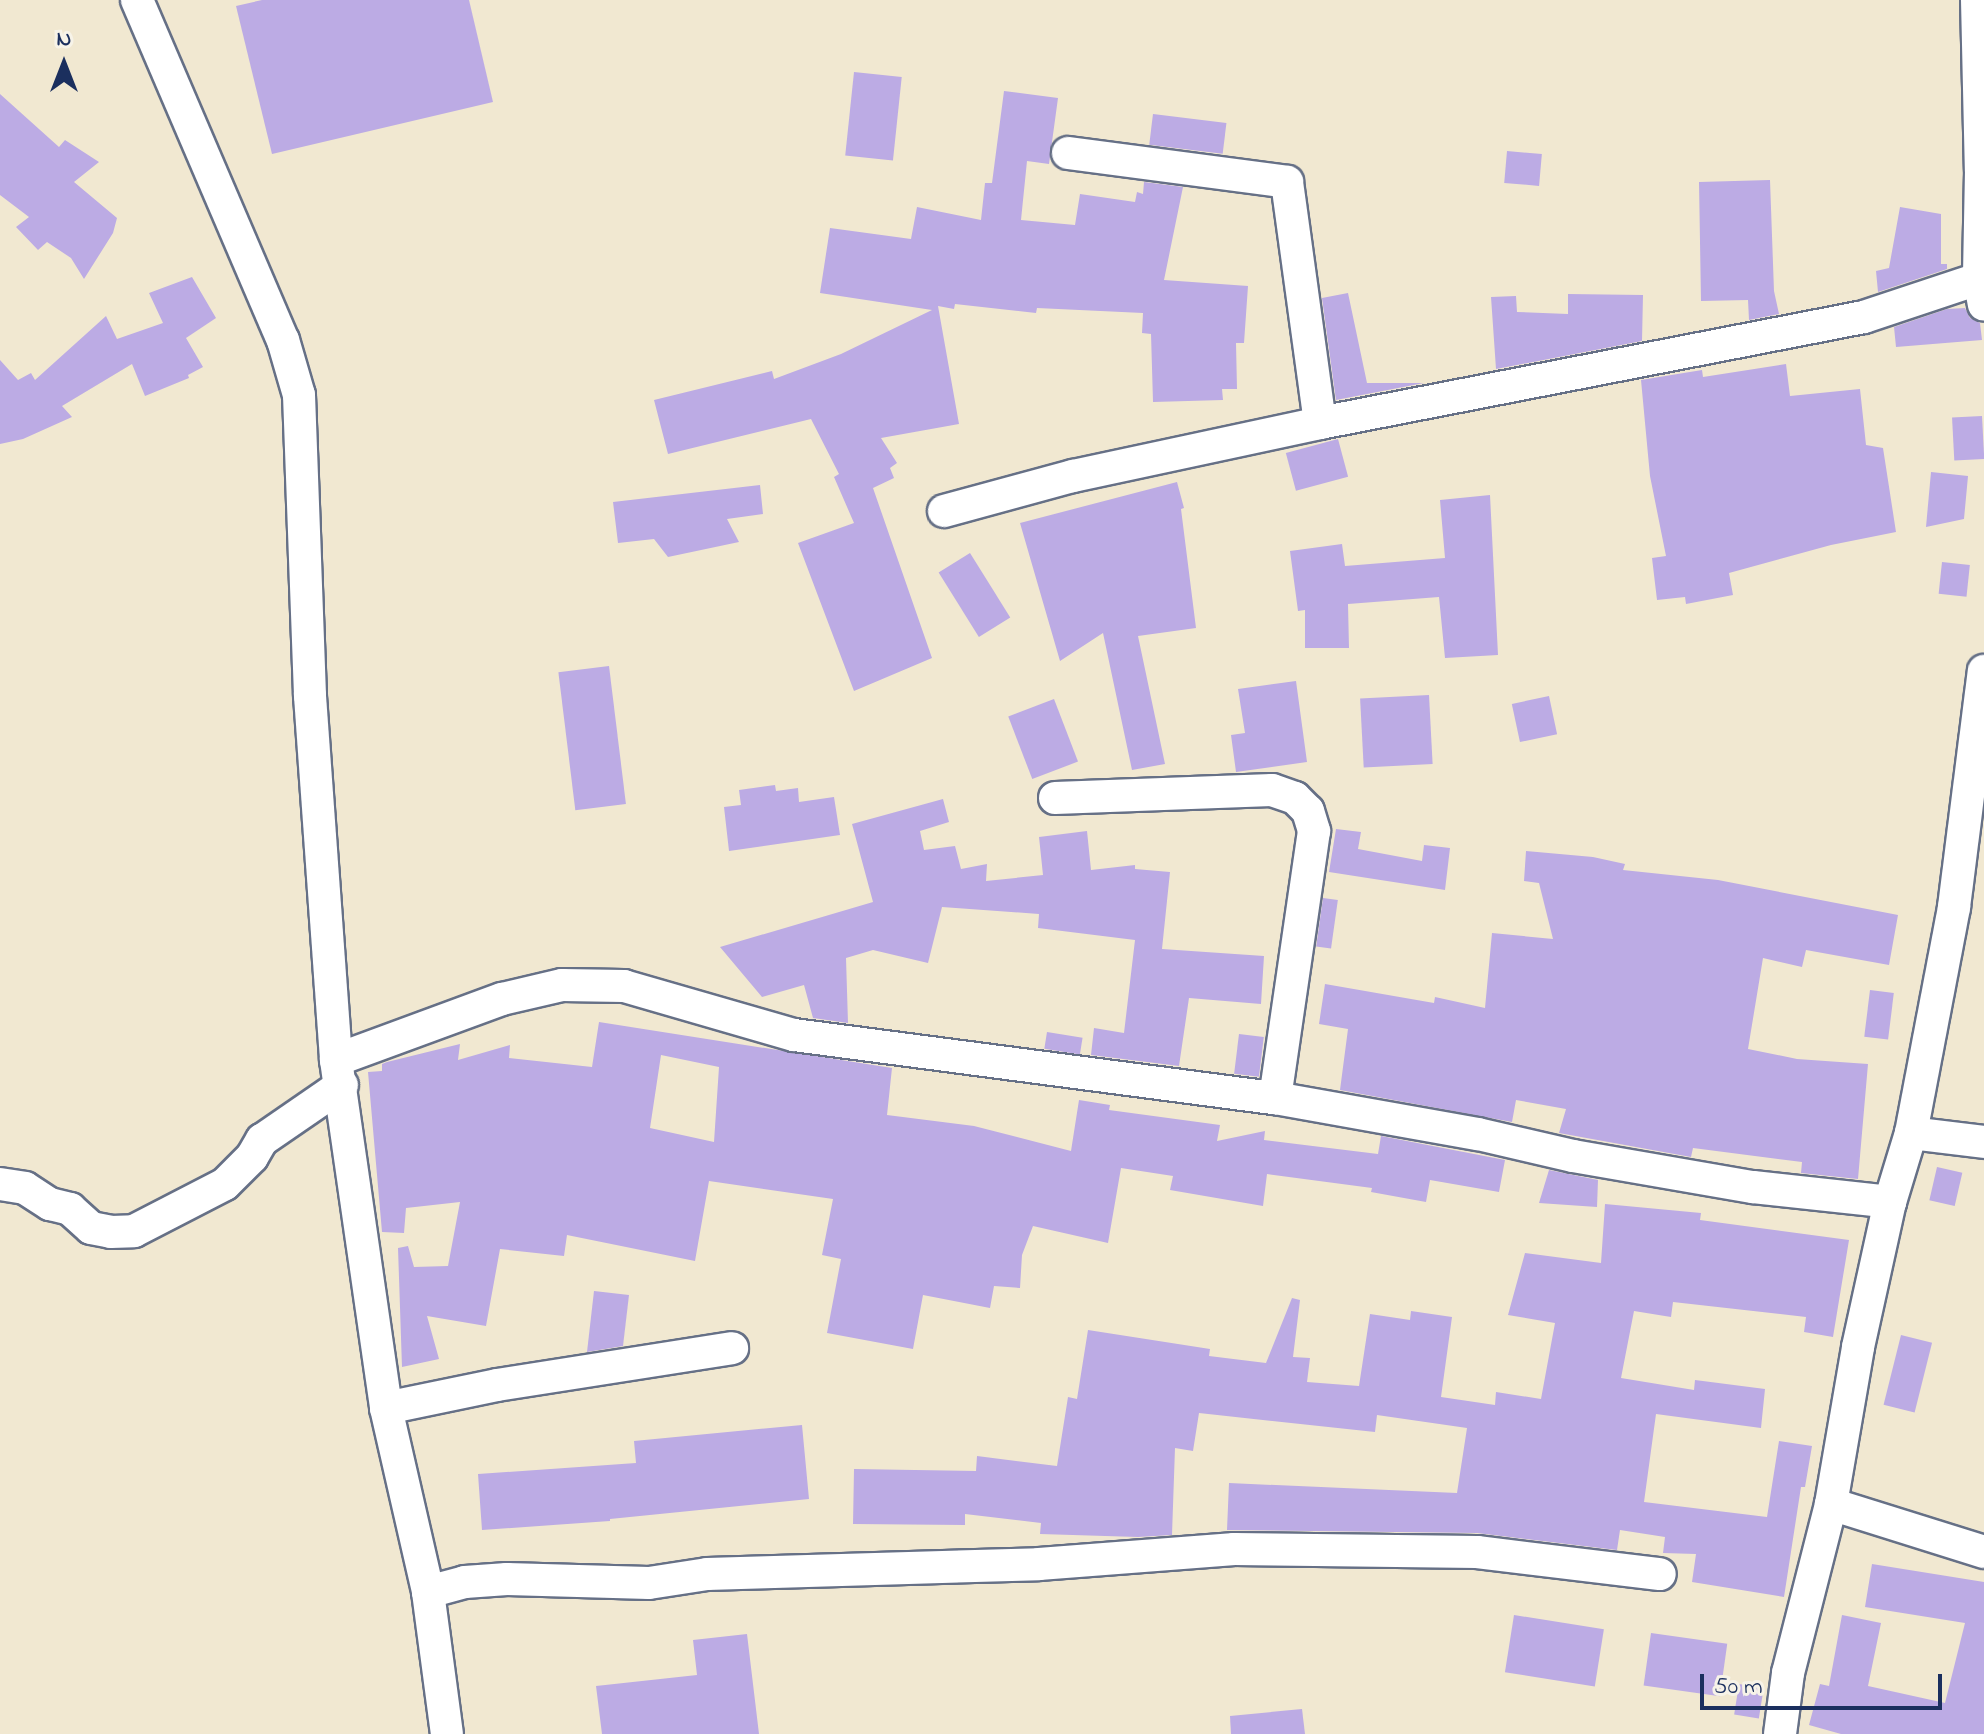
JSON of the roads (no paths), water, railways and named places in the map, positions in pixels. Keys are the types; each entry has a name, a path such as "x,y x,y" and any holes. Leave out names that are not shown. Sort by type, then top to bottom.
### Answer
{"street":[{"path":"137,0 283,340 299,395 310,696 339,1072 386,1408 428,1592 447,1734"},
{"path":"944,511 1073,476 1320,423 1864,317 1982,286 1977,0"},
{"path":"1068,153 1287,182 1320,423"},
{"path":"1780,1734 1788,1673 1831,1504 1858,1347 1890,1202 1911,1133 1975,794 1984,671"},
{"path":"1055,798 1272,790 1295,798 1308,811 1314,831 1275,1098"},
{"path":"0,1184 25,1188 50,1204 70,1209 91,1228 111,1232 134,1231 225,1184 252,1157 262,1140 339,1072 502,999 562,985 624,986 794,1035 1275,1098 1478,1134 1573,1156 1753,1187 1890,1202"},
{"path":"1911,1133 1984,1142"},
{"path":"386,1408 497,1385 732,1348"},
{"path":"1831,1504 1984,1552"},
{"path":"428,1592 465,1582 507,1579 649,1583 707,1574 1039,1564 1234,1549 1477,1552 1660,1574"}]}
